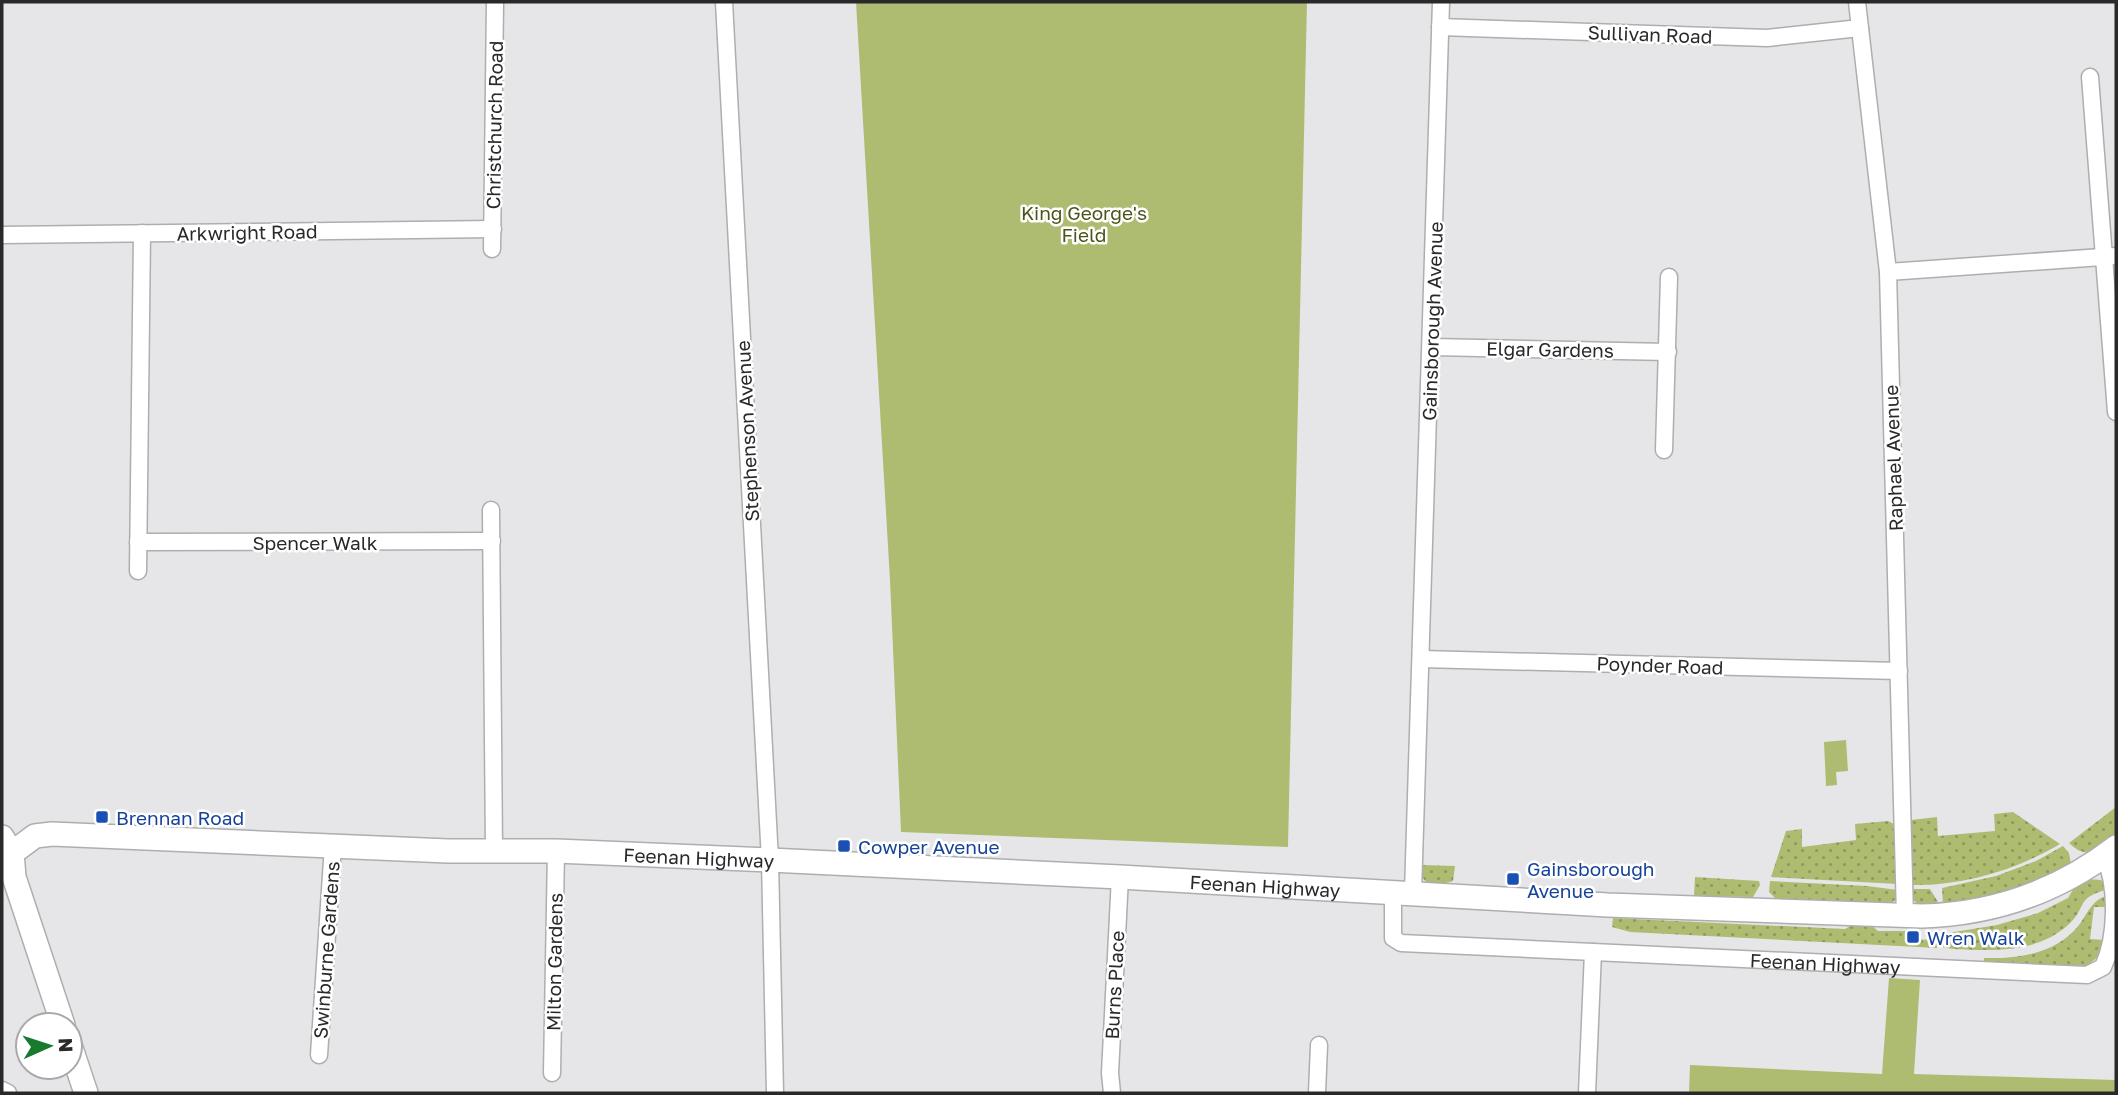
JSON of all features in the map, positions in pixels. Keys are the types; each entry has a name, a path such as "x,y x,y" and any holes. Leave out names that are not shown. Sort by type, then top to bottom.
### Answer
{"street":[{"name":"Christchurch Road","path":"492,249 495,2"},
{"name":"Stephenson Avenue","path":"724,2 770,860"},
{"name":"Gainsborough Avenue","path":"1403,892 1421,659 1441,2"},
{"name":"Raphael Avenue","path":"1857,2 1888,272 1905,916"},
{"name":"Sullivan Road","path":"1440,27 1767,38 1860,28"},
{"path":"2090,77 2110,257 2116,412"},
{"name":"Arkwright Road","path":"2,235 493,229"},
{"path":"138,570 142,233"},
{"path":"1888,272 2110,257"},
{"path":"1664,450 1669,276"},
{"name":"Elgar Gardens","path":"1432,347 1668,352"},
{"path":"491,510 494,850"},
{"name":"Spencer Walk","path":"138,542 492,541"},
{"name":"Poynder Road","path":"1421,659 1899,671"},
{"name":"Feenan Highway","path":"7,845 44,834 556,851 1119,877 1403,892 1647,906 1905,916 1963,914 2013,902 2068,878 2110,852 2116,884 2112,941 2103,967 2087,975 1399,943 1393,939 1392,934 1403,892"},
{"path":"7,845 14,877 59,1011"},
{"name":"Swinburne Gardens","path":"319,1055 333,845"},
{"name":"Milton Gardens","path":"552,1073 556,851"},
{"path":"770,860 775,1093"},
{"name":"Burns Place","path":"1112,1093 1110,1073 1119,877"},
{"path":"1587,1093 1593,952"},
{"path":"1317,1093 1319,1045"},
{"path":"2,1090 8,1093"}],"green space":[{"name":"King George's Field","path":"856,2 1307,2 1288,847 901,832 890,580"},
{"path":"1846,740 1848,771 1836,772 1837,785 1826,786 1824,742"},
{"path":"2116,807 2116,835 2088,852 2082,852 2069,843"},
{"path":"2013,812 2060,844 2025,862 1988,875 1949,883 1910,885 1911,820 1937,817 1938,836 1995,831 1994,814"},
{"path":"1888,821 1894,824 1895,828 1897,884 1771,877 1786,831 1802,829 1802,847 1856,840 1855,824"},
{"path":"2063,846 2069,853 2071,864 2016,892 1943,905 1942,888 1996,876 2036,861"},
{"path":"1422,865 1455,866 1453,881 1428,883 1423,878"},
{"path":"1695,877 1759,881 1760,885 1753,897 1694,896"},
{"path":"2087,879 2101,880 2109,889 2090,896 2074,919 2057,934 2023,947 1975,950 1943,947 1942,940 1948,940 1948,933 1997,925 2038,913 2068,898 2075,886"},
{"path":"1770,881 1898,890 1896,899 1891,904 1776,899 1769,892"},
{"path":"1910,889 1930,889 1938,902 1936,906 1918,905 1911,897"},
{"path":"2103,897 2110,897 2110,907 2094,907 2090,939 2105,940 2100,955 2087,966 1984,964 1984,958 2023,956 2059,943 2070,935 2092,906"},
{"path":"1613,918 1845,929 1855,923 1869,923 1878,931 1905,931 1905,939 1937,940 1937,948 1630,932 1612,927"},
{"path":"1889,978 1920,980 1914,1074 2116,1080 2116,1093 1689,1093 1690,1065 1882,1074"}],"place":[{"name":"Brennan Road","path":"102,817"},
{"name":"Cowper Avenue","path":"844,846"},
{"name":"Gainsborough Avenue","path":"1513,879"},
{"name":"Wren Walk","path":"1913,937"}]}
